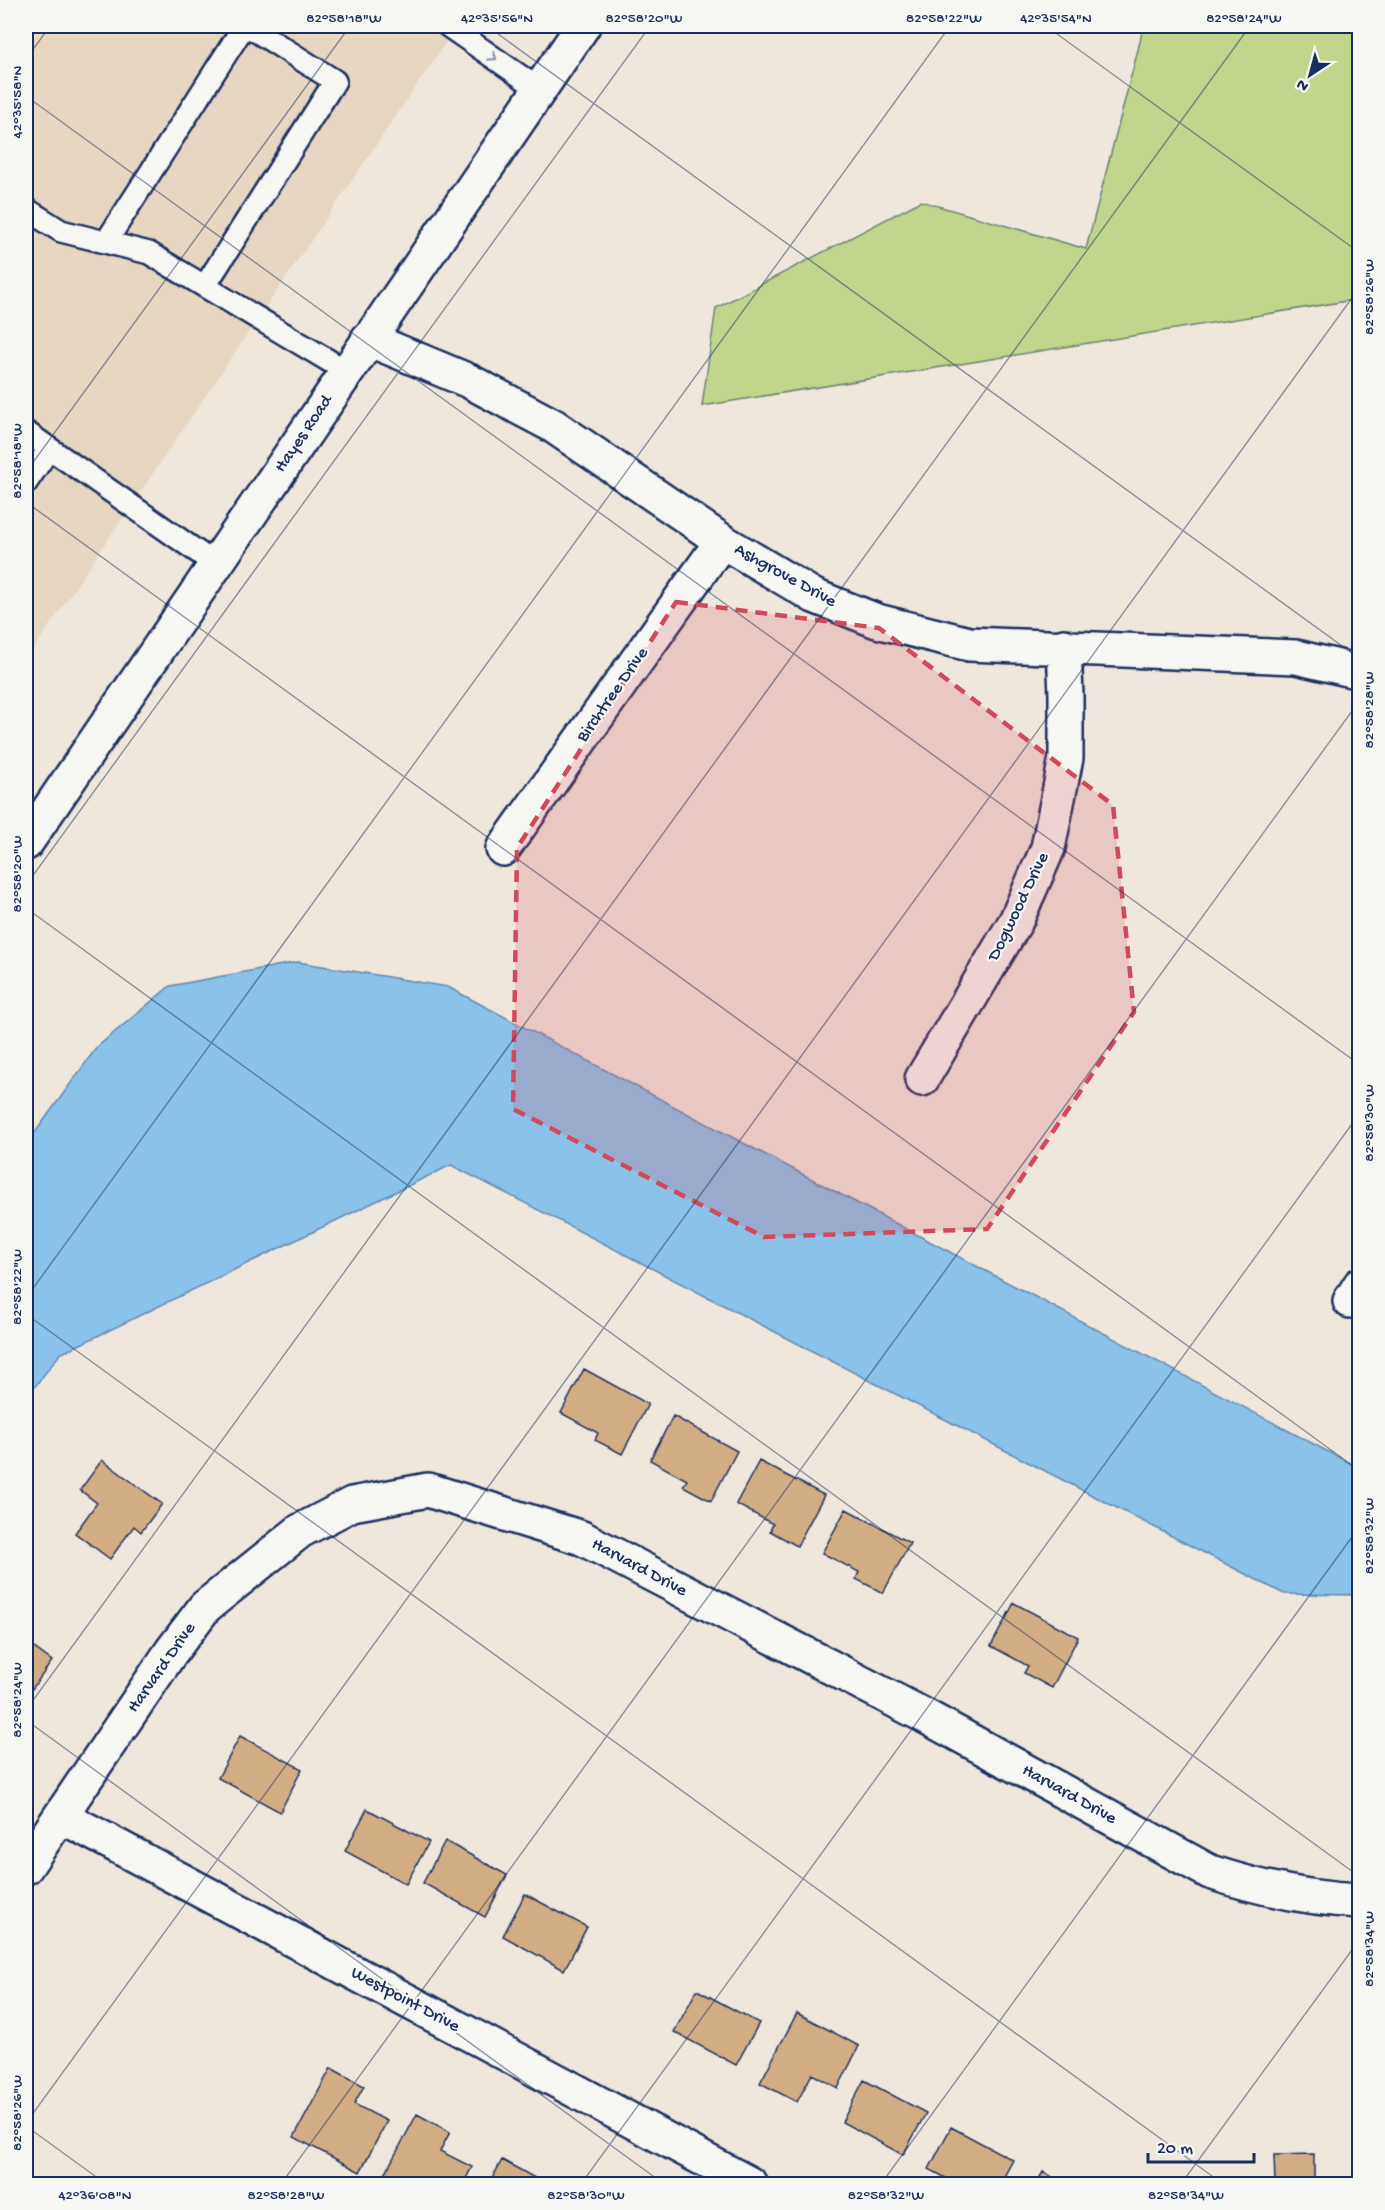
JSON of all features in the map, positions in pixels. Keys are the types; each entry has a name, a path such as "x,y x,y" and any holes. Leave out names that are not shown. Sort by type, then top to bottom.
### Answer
{"street":[{"name":"Hayes Road","path":"26,843 583,26"},
{"name":"Ashgrove Drive","path":"368,339 470,381 552,425 722,541 814,596 876,621 969,644 1296,657 1359,672"},
{"name":"Birchtree Drive","path":"503,849 722,541"},
{"name":"Dogwood Drive","path":"922,1078 1016,921 1048,848 1066,758 1064,646"},
{"name":"Harvard Drive","path":"26,1867 171,1652 205,1607 300,1531 352,1504 428,1490 582,1538 925,1716 1210,1872 1255,1887 1302,1896 1359,1901"},
{"name":"Westpoint Drive","path":"61,1816 750,2184"}],"lane":[{"path":"106,242 246,26 335,81 204,286"},
{"path":"448,26 539,89"},
{"path":"26,209 61,231 149,253 346,371"},
{"path":"26,432 216,564"},
{"path":"26,483 50,449"}],"highlighted area":[{"path":"676,602 879,628 1113,805 1134,1012 987,1229 764,1237 513,1109 517,848"}],"shaded area":[{"path":"26,26 457,26 26,660"}],"green space":[{"path":"1143,26 1359,26 1359,299 702,406 716,308 921,201 1086,249"}],"water":[{"path":"298,962 448,987 1359,1468 1359,1595 1284,1594 451,1165 60,1354 26,1398 26,1145 97,1047 170,986"}],"building":[{"path":"584,1369 648,1404 622,1454 595,1440 598,1433 561,1413"},
{"path":"673,1416 737,1451 711,1501 683,1486 687,1480 650,1460"},
{"path":"102,1460 162,1504 141,1532 134,1526 110,1559 75,1533 97,1503 80,1490"},
{"path":"759,1461 824,1495 797,1546 770,1531 773,1524 736,1504"},
{"path":"846,1509 910,1543 883,1593 856,1579 859,1572 822,1553"},
{"path":"1014,1603 1078,1637 1052,1688 1024,1673 1028,1666 991,1646"},
{"path":"26,1642 52,1661 32,1689 26,1684"},
{"path":"240,1736 302,1769 280,1812 218,1778"},
{"path":"367,1809 429,1842 406,1884 345,1851"},
{"path":"445,1841 507,1875 485,1917 423,1883"},
{"path":"525,1894 587,1927 564,1970 503,1936"},
{"path":"697,1990 759,2023 736,2065 674,2032"},
{"path":"797,2013 859,2046 838,2088 812,2074 797,2102 760,2083"},
{"path":"331,2068 364,2086 354,2104 387,2121 360,2172 294,2137"},
{"path":"864,2080 926,2113 903,2155 842,2122"},
{"path":"417,2114 450,2132 440,2151 472,2167 463,2184 380,2183"},
{"path":"951,2127 1013,2160 1000,2184 957,2184 929,2169"},
{"path":"1314,2154 1314,2184 1275,2184 1274,2155"},
{"path":"502,2160 535,2178 532,2184 489,2184"},
{"path":"1043,2172 1065,2184 1036,2184"}]}
